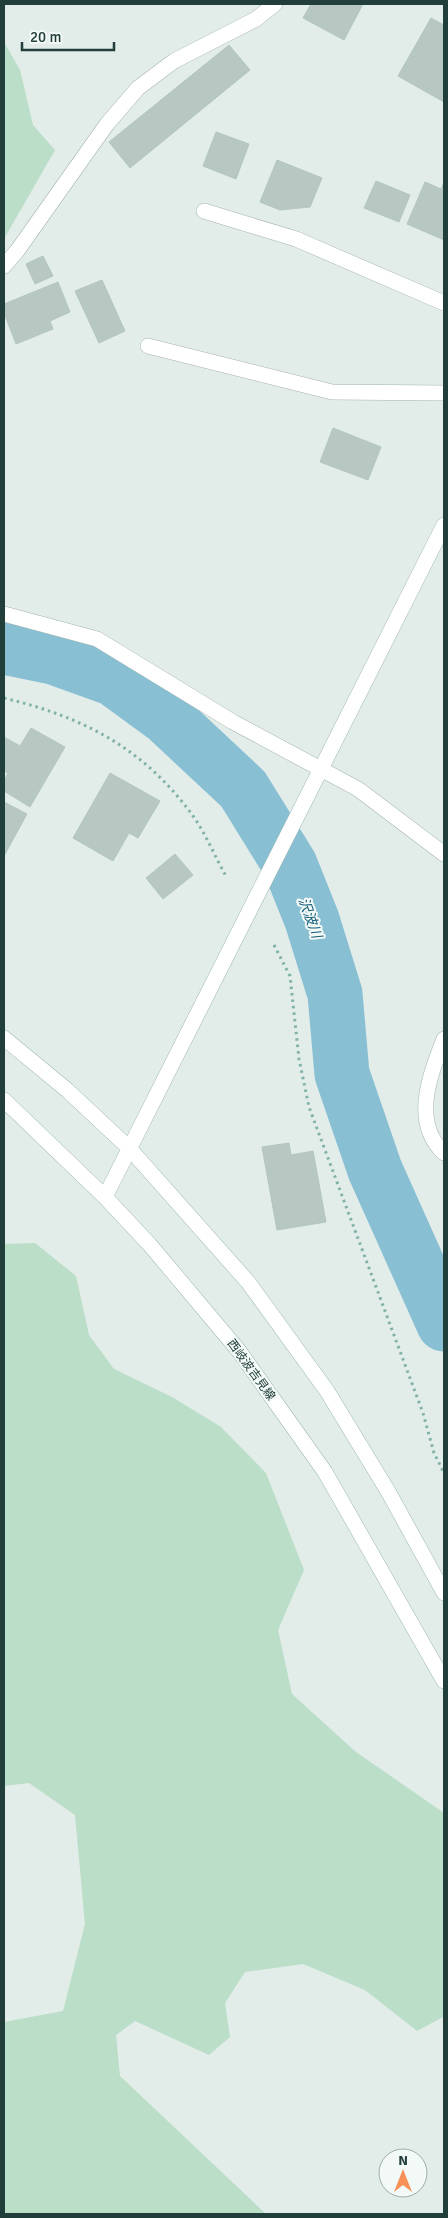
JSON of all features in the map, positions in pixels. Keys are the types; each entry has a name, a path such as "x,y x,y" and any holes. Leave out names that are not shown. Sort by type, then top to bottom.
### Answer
{"street":[{"path":"4,266 17,251 107,124 138,88 174,61 256,19 275,4"},
{"path":"204,212 296,239 444,303"},
{"path":"148,346 332,392 444,393"},
{"path":"105,1196 444,525"},
{"path":"4,614 97,639 233,722 358,789 444,854"},
{"path":"4,1038 67,1090 128,1148 248,1282 326,1391 389,1493 444,1594"},
{"path":"444,1039 432,1069 426,1097 426,1124 436,1145 444,1153"},
{"name":"西岐波吉見線","path":"4,1100 105,1196 150,1245 239,1351 325,1472 444,1681"}],"path":[{"path":"4,698 40,706 105,734 148,764 193,816 226,876"},
{"path":"274,945 290,976 299,1059 309,1107 423,1413 434,1453 444,1473"}],"green space":[{"path":"4,42 20,70 33,125 55,150 4,239"},
{"path":"35,1243 76,1276 89,1335 114,1369 172,1397 221,1427 266,1473 304,1570 278,1630 292,1694 356,1752 444,1813 443,2017 417,2031 365,1990 303,1964 245,1972 225,2003 230,2037 209,2055 135,2021 116,2035 120,2076 266,2214 4,2214 4,2022 63,2011 85,1924 75,1815 29,1783 4,1786 4,1244"}],"building":[{"path":"311,4 363,4 344,40 303,18"},
{"path":"431,18 444,25 444,102 398,76"},
{"path":"229,45 250,70 130,168 109,142"},
{"path":"216,132 249,144 236,179 203,166"},
{"path":"277,160 322,178 310,207 280,210 260,202"},
{"path":"376,181 410,195 399,222 364,208"},
{"path":"425,182 441,189 444,182 444,240 407,224"},
{"path":"43,256 53,276 35,284 26,264"},
{"path":"102,280 125,331 99,343 75,291"},
{"path":"58,282 70,312 50,321 53,329 16,344 4,313 4,304"},
{"path":"333,428 381,447 368,480 320,462"},
{"path":"31,728 65,747 30,807 4,791 4,781 8,773 4,771 4,737 20,746"},
{"path":"110,773 160,801 138,838 129,833 113,861 73,838"},
{"path":"4,802 27,814 4,856"},
{"path":"175,854 193,875 163,899 146,878"},
{"path":"289,1143 291,1155 313,1151 326,1222 277,1230 262,1147"}],"waterway":[{"name":"沢波川","path":"4,647 53,657 114,679 166,717 243,789 290,865 312,920 335,994 342,1074 375,1170 444,1324"}]}
